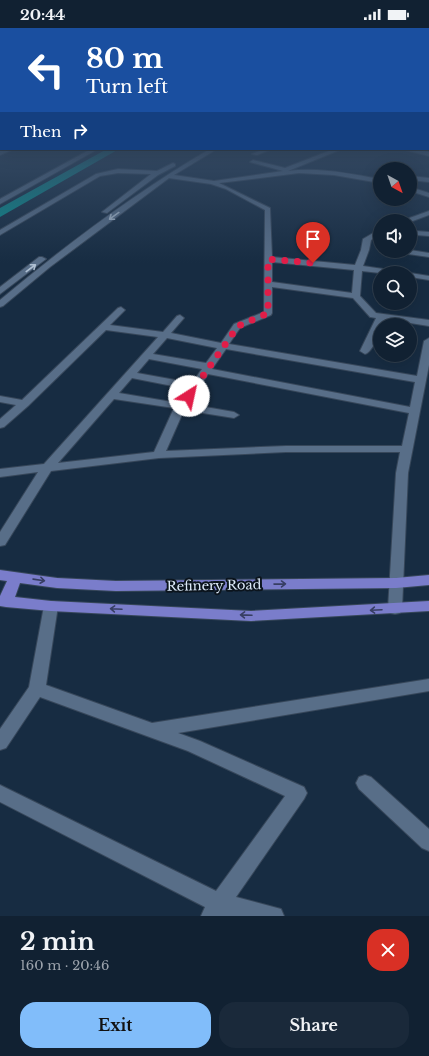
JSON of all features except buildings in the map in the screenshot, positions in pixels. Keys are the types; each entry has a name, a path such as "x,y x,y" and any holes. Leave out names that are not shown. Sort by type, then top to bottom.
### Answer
{"main road":[{"name":"Refinery Road","path":"0,575 57,583 116,586 396,583 429,580"},
{"path":"3,601 15,577"},
{"name":"Refinery Road","path":"3,601 52,606 252,616 429,606"}],"street":[{"path":"0,202 39,180"},
{"path":"0,233 89,180"},
{"path":"99,217 148,180"},
{"path":"0,304 47,266 162,180"},
{"path":"159,454 177,412 238,326 268,313 268,209 228,188 212,182 201,180"},
{"path":"212,182 228,180"},
{"path":"417,191 429,195"},
{"path":"417,217 429,213"},
{"path":"419,233 429,234"},
{"path":"356,296 358,268 365,250 367,239 373,235"},
{"path":"417,253 429,255"},
{"path":"0,291 48,255"},
{"path":"268,259 373,270"},
{"path":"417,276 429,278"},
{"path":"267,284 356,296 373,315 429,323"},
{"path":"0,425 24,404 121,310"},
{"path":"365,351 382,316"},
{"path":"0,542 46,469 180,318"},
{"path":"103,327 165,335 424,383"},
{"path":"395,609 402,473 415,411 424,383 429,341"},
{"path":"146,356 415,411"},
{"path":"129,374 196,387"},
{"path":"111,394 234,415"},
{"path":"0,399 24,404"},
{"path":"0,473 46,469 159,454 286,449 407,449"},
{"path":"0,743 37,689 52,606"},
{"path":"152,730 429,685"},
{"path":"37,689 194,746 298,793 216,910"},
{"path":"365,783 429,842"},
{"path":"0,793 216,910 274,916"}],"waterway":[{"path":"0,213 58,180"}],"route":[{"path":"189,396 238,326 268,313 268,259 313,263"}]}
